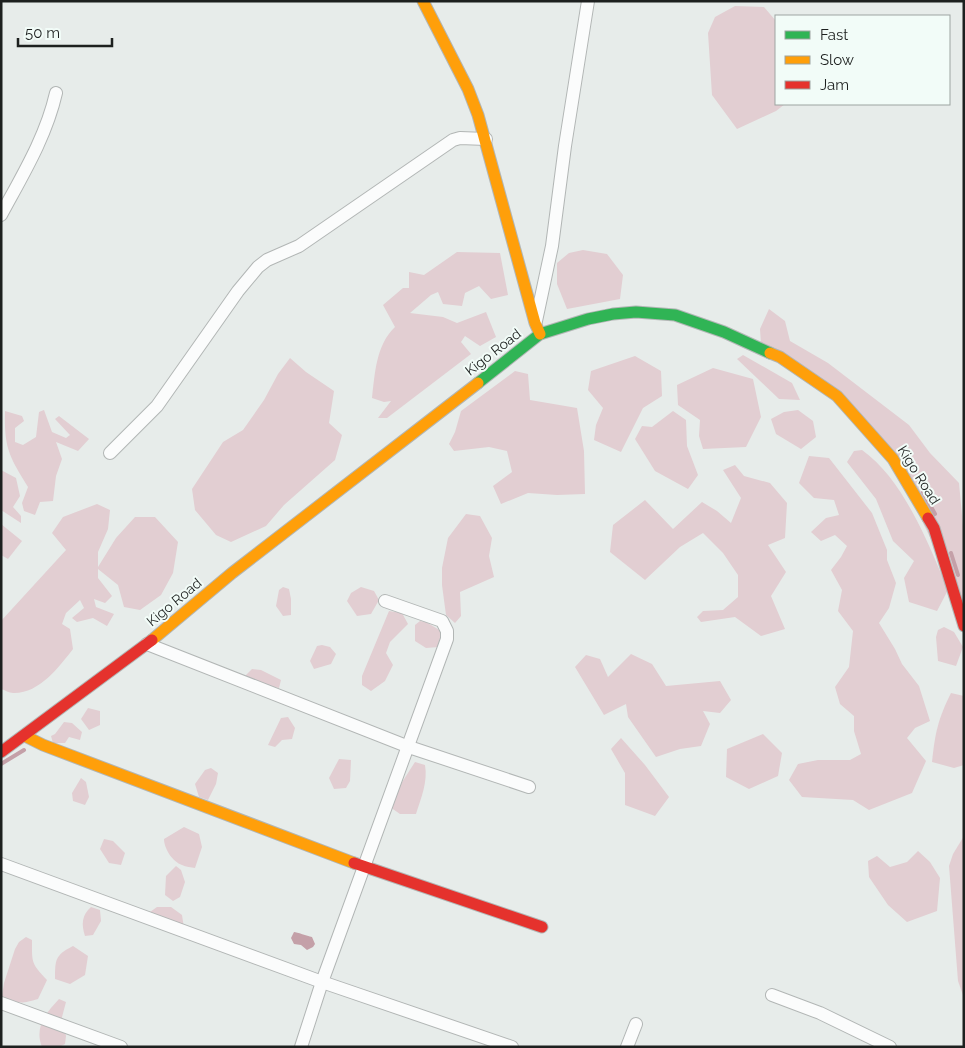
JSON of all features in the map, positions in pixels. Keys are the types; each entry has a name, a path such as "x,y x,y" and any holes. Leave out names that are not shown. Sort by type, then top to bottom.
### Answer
{"street":[{"path":"423,1 468,89 486,139 537,328"},
{"path":"537,328 552,246 565,146 588,1"},
{"path":"1,215 51,115 56,93"},
{"path":"110,454 157,406 238,291 258,267 267,260 298,246 453,140 460,138 486,139"},
{"name":"Kigo Road","path":"1,752 147,644 232,573 398,446 537,328 613,314 636,312 675,316 724,332 780,357 837,396 894,459 934,528 964,626"},
{"path":"301,1047 322,982 448,640 447,631 442,622 385,601"},
{"path":"147,644 409,747 529,787"},
{"path":"25,736 50,748 365,867 542,927"},
{"path":"1,864 322,982 512,1047"},
{"path":"772,995 820,1013 890,1047"},
{"path":"1,1003 122,1047"},
{"path":"627,1047 636,1024"}],"shaded area":[{"path":"735,6 764,7 775,20 775,105 784,105 776,111 737,129 712,95 708,33 715,17"},
{"path":"583,250 607,254 623,275 620,299 567,309 557,284 557,263 569,253"},
{"path":"457,252 500,253 508,295 491,299 479,286 465,293 462,306 443,304 438,292 431,295 410,313 443,317 457,323 486,312 496,337 480,346 465,336 461,342 471,354 387,418 378,418 391,401 384,402 372,398 376,369 384,342 395,327 383,305 403,288 409,288 409,272 424,275"},
{"path":"769,309 785,321 790,341 828,363 909,425 930,453 959,483 964,537 964,608 883,440 761,344 760,329"},
{"path":"743,355 792,383 800,400 779,399 737,359"},
{"path":"635,356 661,371 662,396 643,408 621,452 594,440 596,425 603,408 588,390 591,371"},
{"path":"290,358 306,372 334,391 329,423 342,435 335,460 284,505 266,526 231,542 216,535 195,510 192,489 223,442 243,430"},
{"path":"713,368 753,379 761,417 746,447 703,449 699,436 700,420 678,405 677,385"},
{"path":"515,371 528,374 530,400 577,408 584,451 585,494 528,493 501,504 493,486 512,472 507,451 489,447 454,451 449,444 455,432 461,411"},
{"path":"44,410 52,432 66,438 70,435 55,419 59,416 89,439 78,451 56,442 62,459 56,476 53,501 40,502 35,515 24,511 22,503 28,487 9,451 5,411 22,416 24,421 15,428 15,442 23,445 36,437 39,412"},
{"path":"798,410 813,421 816,437 801,449 776,434 771,419 784,412"},
{"path":"673,411 686,420 687,446 698,475 688,489 655,471 635,439 642,426 652,427"},
{"path":"862,450 890,478 902,495 923,533 948,590 937,611 909,602 904,578 914,561 893,541 876,499 847,462 854,451"},
{"path":"809,456 829,458 872,513 887,550 887,560 896,583 889,608 879,623 902,664 919,686 930,721 915,728 907,738 926,761 912,793 869,810 853,800 802,797 789,780 798,764 818,760 850,760 861,754 854,731 854,716 840,704 835,687 849,667 853,631 838,611 842,590 831,570 847,546 835,535 821,541 811,532 826,518 839,515 834,500 814,498 799,483"},
{"path":"735,465 744,476 770,483 787,503 785,538 768,545 786,572 771,596 785,629 761,636 735,617 701,622 697,617 703,611 723,610 738,597 738,575 723,553 703,533 680,547 645,580 610,552 613,525 645,500 673,529 702,502 717,511 731,523 741,498 723,470"},
{"path":"1,470 16,478 20,496 13,507 21,516 21,523 1,510"},
{"path":"97,504 110,510 108,529 98,552 98,567 116,538 135,517 155,517 178,542 173,573 161,595 140,610 124,607 118,585 98,569 98,578 112,596 105,603 94,599 96,607 114,614 107,626 93,618 77,622 72,618 84,608 80,600 66,613 62,624 70,629 73,649 61,664 48,678 31,689 10,693 1,689 1,621 66,550 52,533 63,517"},
{"path":"466,514 480,516 492,538 489,556 494,577 460,592 461,616 455,623 446,615 442,568 448,538"},
{"path":"1,524 22,541 8,559 1,555"},
{"path":"283,587 289,589 291,615 283,616 276,606 279,590"},
{"path":"361,587 374,591 379,600 371,614 357,616 347,601 351,593"},
{"path":"389,611 402,613 408,624 390,642 386,653 393,665 385,681 371,691 362,685 362,676"},
{"path":"420,621 426,622 441,631 439,647 426,648 415,641 415,625"},
{"path":"944,627 954,632 963,647 956,666 938,661 936,637 938,630"},
{"path":"317,646 330,647 336,654 331,664 314,669 310,661"},
{"path":"631,654 652,664 666,686 720,681 731,700 720,713 703,711 710,724 701,746 680,749 656,757 628,717 626,704 604,715 575,667 586,655 600,659 608,677"},
{"path":"252,669 261,670 281,680 279,688 253,682 245,676"},
{"path":"951,693 964,696 964,765 954,768 932,762 938,726"},
{"path":"88,708 100,711 100,725 89,730 81,719"},
{"path":"288,717 295,728 292,739 282,740 275,747 268,745 281,718"},
{"path":"64,722 72,723 82,732 80,740 69,737 65,743 53,743 51,736 55,734"},
{"path":"763,734 782,753 778,776 749,789 726,777 727,749"},
{"path":"621,738 645,765 669,797 655,816 625,805 625,773 611,749"},
{"path":"339,759 351,760 350,781 346,788 334,789 329,778"},
{"path":"415,762 425,765 426,778 422,796 416,814 400,814 390,807 399,787"},
{"path":"211,768 218,773 216,784 208,800 199,797 195,784 205,770"},
{"path":"81,778 86,782 89,797 85,805 73,801 72,793"},
{"path":"184,827 199,834 202,847 195,868 184,866 175,861 167,851 164,843 164,839"},
{"path":"964,836 964,998 958,981 949,866 953,854"},
{"path":"104,839 113,841 125,853 121,865 109,863 100,849"},
{"path":"918,851 930,862 940,878 937,911 907,922 888,905 869,877 868,861 877,856 890,867 907,862"},
{"path":"176,866 181,870 185,882 180,897 173,901 165,895 166,876"},
{"path":"91,907 100,910 101,921 93,935 85,936 83,920"},
{"path":"157,907 171,907 182,915 184,928 150,912"},
{"path":"294,932 312,937 315,944 313,947 307,950 301,945 294,944 291,938"},
{"path":"26,937 32,940 35,966 47,980 38,999 27,1002 12,1001 2,996 4,983 15,949 19,942"},
{"path":"73,946 88,956 85,975 70,984 55,979 55,967 59,955"},
{"path":"59,999 66,1002 62,1017 66,1036 65,1044 59,1047 42,1047 39,1033 40,1027 46,1015"}],"waterway":[{"path":"923,492 935,514"},
{"path":"951,553 958,575"},
{"path":"1,764 24,750"}],"traffic: fast":[{"path":"478,383 540,334 588,319 613,314 636,312 675,315 724,332 770,353"}],"traffic: slow":[{"path":"423,1 468,89 478,115 535,323 540,334"},
{"path":"770,353 780,357 837,396 893,459 928,518"},
{"path":"152,640 232,573 478,383"},
{"path":"25,736 43,745 354,863"}],"traffic: jam":[{"path":"928,518 934,528 964,626"},
{"path":"1,752 152,640"},
{"path":"354,863 542,927"}]}
